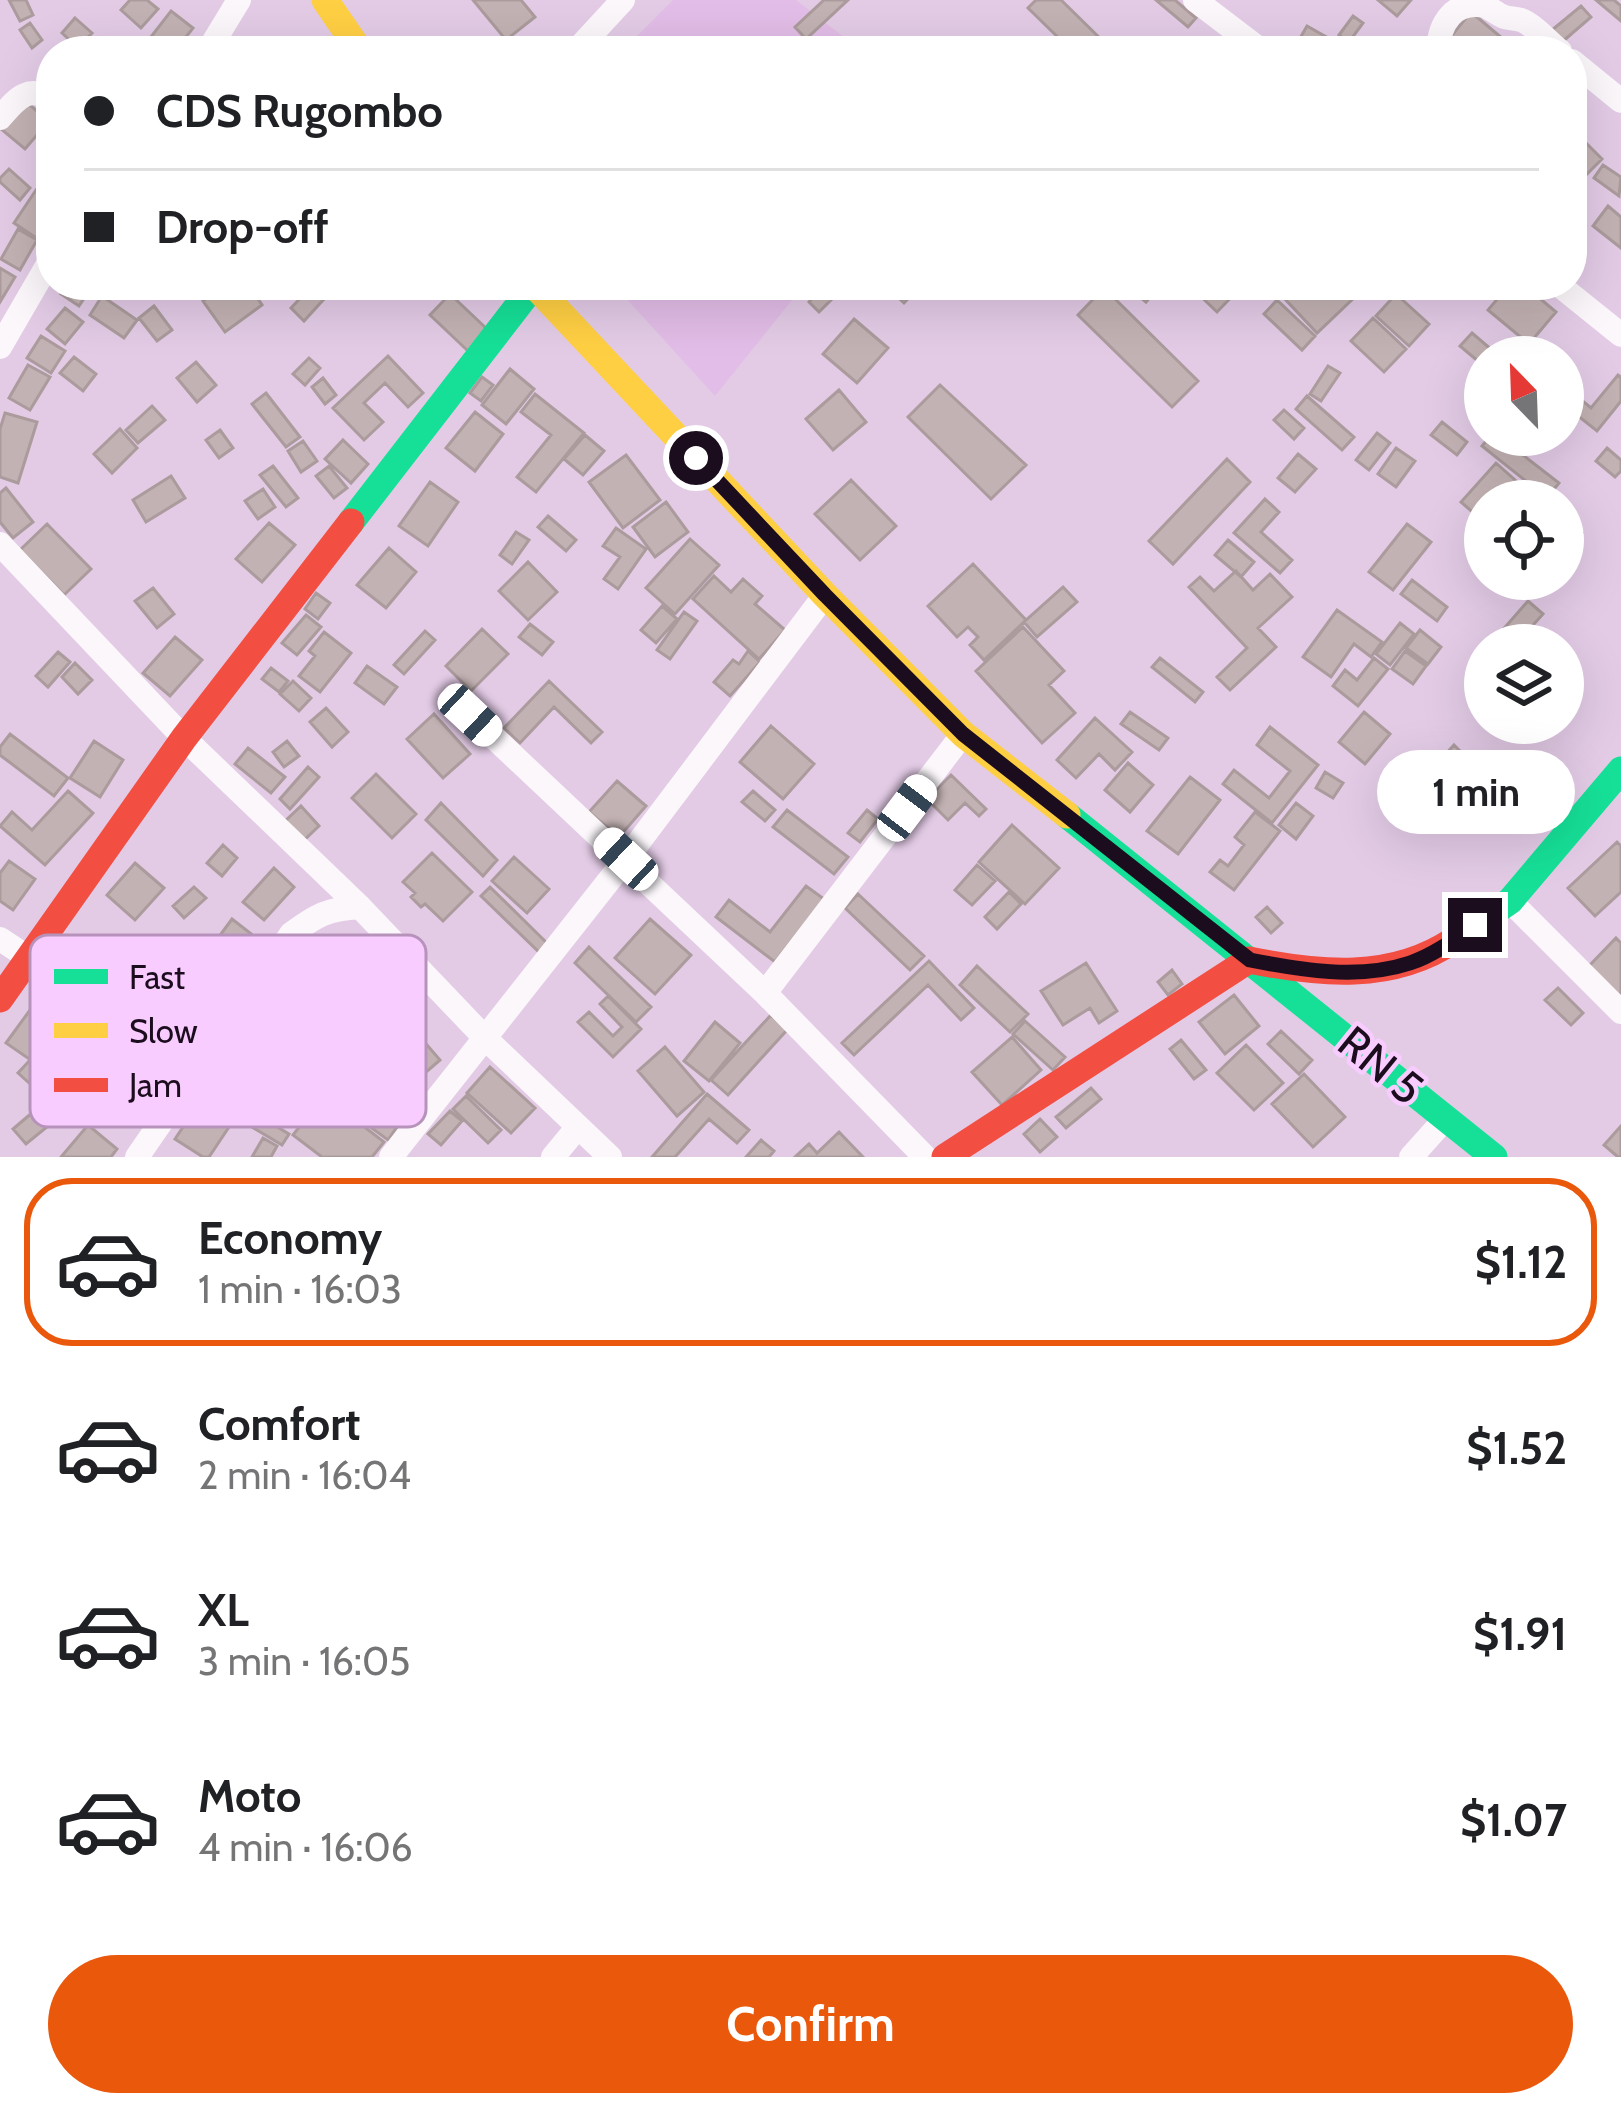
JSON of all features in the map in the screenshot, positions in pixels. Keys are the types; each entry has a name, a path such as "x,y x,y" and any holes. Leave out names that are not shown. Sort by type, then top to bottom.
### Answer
{"street":[{"path":"219,36 239,0"},
{"path":"325,0 350,36"},
{"path":"590,36 623,0"},
{"path":"1195,0 1242,36"},
{"path":"1439,36 1448,15 1471,4 1522,20 1542,36"},
{"path":"1587,73 1621,101"},
{"path":"0,118 19,96 36,93"},
{"path":"0,347 36,286"},
{"path":"45,935 184,738 522,300"},
{"name":"RN 5","path":"548,300 825,595 963,734 1494,1157"},
{"path":"1578,300 1621,334"},
{"path":"0,544 184,738 386,935"},
{"path":"426,1113 825,595"},
{"path":"470,715 765,993 925,1157"},
{"path":"765,993 963,734"},
{"path":"946,1157 1250,960 1300,970 1379,970 1411,963 1440,949 1510,902 1621,770"},
{"path":"1510,902 1621,1012"},
{"path":"290,935 332,909 360,908"},
{"path":"0,939 29,958 0,999"},
{"path":"426,977 610,1157"},
{"path":"1411,1157 1446,1118"},
{"path":"137,1157 158,1127"},
{"path":"391,1157 415,1127"},
{"path":"553,1157 577,1128"}],"shaded area":[{"path":"673,0 796,0 843,36 637,36"},
{"path":"628,300 792,300 715,396"}],"building":[{"path":"9,0 26,0 33,15 20,21"},
{"path":"130,0 147,0 158,9 141,28 121,10"},
{"path":"473,0 521,0 535,17 511,36 503,36"},
{"path":"824,0 848,0 809,36 795,27"},
{"path":"1036,0 1061,0 1098,36 1057,36 1028,8"},
{"path":"1156,0 1175,0 1196,18 1188,27"},
{"path":"1378,0 1411,0 1397,16"},
{"path":"1596,0 1614,0 1621,6 1621,21"},
{"path":"1581,6 1591,17 1569,36 1557,36 1552,30"},
{"path":"171,11 193,28 187,36 152,36"},
{"path":"1471,12 1500,36 1451,36"},
{"path":"1353,16 1363,23 1353,36 1339,35"},
{"path":"75,18 92,33 65,36 62,33"},
{"path":"30,23 39,36 36,45 32,48 20,30"},
{"path":"1307,26 1325,36 1301,36"},
{"path":"25,101 36,110 36,136 25,149 1,129"},
{"path":"1587,144 1602,159 1587,174"},
{"path":"1603,165 1621,177 1619,196 1594,178"},
{"path":"9,169 30,188 20,200 0,182"},
{"path":"36,190 36,238 14,223"},
{"path":"1608,206 1621,217 1621,248 1593,226"},
{"path":"18,229 36,239 20,270 1,259"},
{"path":"0,268 15,277 0,302"},
{"path":"99,300 108,300 137,320 124,338 90,315"},
{"path":"259,300 262,305 225,332 203,301"},
{"path":"299,300 323,300 304,321 291,308"},
{"path":"444,300 456,300 488,330 468,351 430,315"},
{"path":"811,300 831,300 819,312"},
{"path":"1092,300 1116,300 1198,381 1172,407 1078,315"},
{"path":"1205,300 1229,300 1217,312"},
{"path":"1277,300 1315,336 1302,350 1264,314"},
{"path":"1286,300 1352,300 1317,333"},
{"path":"1391,300 1403,300 1429,324 1409,346 1376,316"},
{"path":"1496,300 1542,300 1556,312 1536,336 1519,336 1488,310"},
{"path":"154,306 172,330 157,341 139,318"},
{"path":"65,308 83,322 65,344 47,329"},
{"path":"1373,318 1406,349 1384,372 1351,341"},
{"path":"854,319 888,348 857,383 823,354"},
{"path":"41,336 65,351 51,373 27,358"},
{"path":"388,356 423,393 408,407 385,383 364,403 383,422 364,440 333,408"},
{"path":"74,357 96,374 83,391 60,373"},
{"path":"309,358 320,368 305,385 293,374"},
{"path":"196,362 216,385 197,402 177,378"},
{"path":"28,365 50,377 30,410 9,398"},
{"path":"1328,366 1340,373 1321,401 1310,394"},
{"path":"510,369 534,389 506,424 482,405"},
{"path":"482,377 493,385 481,401 470,393"},
{"path":"1621,377 1621,401 1597,431 1584,421 1584,402 1591,408"},
{"path":"323,378 336,395 325,404 312,387"},
{"path":"940,385 1026,465 991,499 908,417"},
{"path":"839,390 866,422 833,450 806,419"},
{"path":"266,393 300,437 286,447 252,404"},
{"path":"535,394 584,433 536,492 517,477 551,435 521,412"},
{"path":"1307,396 1354,437 1342,450 1296,409"},
{"path":"152,406 165,420 138,443 126,430"},
{"path":"1284,410 1304,428 1294,439 1274,420"},
{"path":"475,412 503,434 475,471 446,448"},
{"path":"5,413 37,422 18,483 0,477 0,429"},
{"path":"1442,422 1464,440 1464,446 1457,455 1431,435"},
{"path":"120,429 137,448 112,473 94,454"},
{"path":"220,430 233,448 219,458 206,440"},
{"path":"1377,433 1390,443 1369,470 1356,460"},
{"path":"585,435 604,451 583,475 564,459"},
{"path":"343,440 368,464 351,483 325,459"},
{"path":"303,441 317,461 301,472 288,451"},
{"path":"1396,448 1415,461 1396,487 1378,474"},
{"path":"1607,448 1621,460 1621,471 1615,477 1596,461"},
{"path":"1298,454 1316,469 1295,492 1278,478"},
{"path":"626,455 660,500 623,528 589,482"},
{"path":"1494,456 1524,456 1555,480 1524,480"},
{"path":"1227,459 1250,482 1173,564 1149,541"},
{"path":"1496,463 1515,480 1481,480"},
{"path":"273,466 298,498 286,507 260,475"},
{"path":"329,466 347,488 334,498 316,476"},
{"path":"171,476 185,498 146,522 133,500"},
{"path":"851,480 896,526 860,560 815,514"},
{"path":"430,482 458,502 428,546 399,526"},
{"path":"6,488 33,522 13,538 0,522 0,493"},
{"path":"263,489 275,507 258,519 245,501"},
{"path":"1265,499 1279,512 1261,532 1292,560 1280,573 1234,533"},
{"path":"666,502 688,532 655,557 633,527"},
{"path":"548,516 576,540 566,551 538,527"},
{"path":"269,523 295,545 262,582 236,559"},
{"path":"47,524 91,569 64,595 20,550"},
{"path":"1407,524 1431,542 1393,590 1369,572"},
{"path":"616,528 646,549 618,589 604,579 620,557 603,546"},
{"path":"516,532 529,540 512,564 500,555"},
{"path":"690,539 719,565 675,614 646,588"},
{"path":"1228,540 1254,562 1241,577 1215,555"},
{"path":"389,548 416,572 386,608 357,585"},
{"path":"528,562 557,592 528,620 499,591"},
{"path":"973,564 1026,620 984,660 970,645 978,637 968,627 957,637 928,606"},
{"path":"1236,571 1253,590 1270,574 1292,597 1258,628 1276,647 1230,690 1217,677 1247,648 1189,587 1200,577 1214,591"},
{"path":"714,576 731,592 743,579 762,596 755,604 785,630 759,659 693,599"},
{"path":"1412,580 1447,607 1437,621 1401,594"},
{"path":"1063,587 1077,602 1037,637 1024,622"},
{"path":"153,588 174,614 157,628 135,601"},
{"path":"316,593 330,603 318,619 305,609"},
{"path":"1528,601 1543,614 1534,624 1508,624"},
{"path":"662,606 677,619 656,643 641,630"},
{"path":"1337,610 1382,642 1371,657 1354,644 1331,677 1303,657"},
{"path":"684,612 697,621 670,659 657,650"},
{"path":"306,615 321,627 297,655 282,643"},
{"path":"1400,623 1414,634 1390,665 1376,654"},
{"path":"530,624 553,642 542,655 519,637"},
{"path":"1023,627 1064,671 1049,685 1075,713 1042,743 976,671"},
{"path":"482,629 508,654 471,691 446,666"},
{"path":"1420,630 1441,647 1428,664 1406,648"},
{"path":"425,631 435,640 404,674 394,665"},
{"path":"324,632 351,653 320,692 299,676 315,656 309,651"},
{"path":"175,637 202,660 170,696 143,673"},
{"path":"748,651 760,662 730,696 714,682"},
{"path":"1405,651 1426,666 1413,684 1392,669"},
{"path":"58,652 70,662 48,687 36,676"},
{"path":"1160,658 1203,692 1195,702 1152,667"},
{"path":"1374,658 1388,669 1358,706 1333,686 1345,670 1357,680"},
{"path":"75,663 92,680 78,694 62,677"},
{"path":"367,666 397,687 384,704 355,683"},
{"path":"271,668 288,681 279,692 262,679"},
{"path":"293,681 311,698 299,711 280,694"},
{"path":"549,681 602,732 591,743 554,707 520,743 504,728"},
{"path":"326,708 348,732 332,747 310,722"},
{"path":"1130,712 1168,738 1159,750 1121,724"},
{"path":"1364,712 1390,734 1365,764 1339,742"},
{"path":"434,714 470,754 443,778 407,739"},
{"path":"1095,718 1132,752 1115,770 1099,754 1076,778 1057,760"},
{"path":"771,726 814,764 783,799 740,762"},
{"path":"1270,727 1318,765 1272,823 1223,784 1234,770 1269,798 1290,771 1257,745"},
{"path":"10,734 68,778 54,796 0,755"},
{"path":"94,741 123,760 100,797 70,778"},
{"path":"287,741 299,756 284,767 273,752"},
{"path":"1454,745 1485,776 1449,817 1416,787"},
{"path":"248,748 285,777 271,793 235,764"},
{"path":"1128,763 1153,785 1130,812 1105,790"},
{"path":"308,767 319,777 290,809 280,799"},
{"path":"1325,772 1343,783 1333,798 1316,788"},
{"path":"376,774 416,814 392,838 352,798"},
{"path":"951,775 986,809 979,816 965,803 948,820 927,799"},
{"path":"1190,777 1220,800 1178,854 1147,831"},
{"path":"617,781 646,806 619,837 589,812"},
{"path":"68,791 93,813 45,865 0,826 12,812 32,830"},
{"path":"753,791 775,810 765,821 742,802"},
{"path":"441,803 497,860 483,876 426,820"},
{"path":"1296,803 1313,816 1296,839 1279,825"},
{"path":"301,806 319,826 301,843 283,823"},
{"path":"787,810 848,857 834,874 773,827"},
{"path":"867,810 878,819 860,842 848,833"},
{"path":"1255,812 1280,831 1234,890 1210,872 1220,860 1228,866 1244,845 1235,837"},
{"path":"1012,825 1059,868 1025,904 979,862"},
{"path":"1617,842 1621,846 1621,892 1595,916 1568,888"},
{"path":"223,845 237,858 222,876 207,863"},
{"path":"432,853 472,892 443,921 425,904 421,907 403,882"},
{"path":"514,857 549,889 527,913 492,881"},
{"path":"9,861 35,879 13,910 0,901 0,873"},
{"path":"135,863 164,888 135,920 107,895"},
{"path":"977,865 995,881 972,905 955,890"},
{"path":"274,868 294,887 264,920 243,902"},
{"path":"806,886 824,899 775,962 716,917 729,900 770,932"},
{"path":"194,887 206,898 184,918 173,906"},
{"path":"490,887 550,946 542,955 481,896"},
{"path":"1009,892 1021,904 997,929 985,917"},
{"path":"858,894 924,956 910,970 845,908"},
{"path":"1267,907 1282,923 1271,933 1256,917"},
{"path":"232,919 253,935 220,935"},
{"path":"650,919 691,955 655,994 615,958"},
{"path":"1616,938 1621,943 1621,997 1589,966"},
{"path":"589,947 651,1007 636,1022 575,963"},
{"path":"929,961 974,1008 961,1020 928,985 854,1055 842,1043"},
{"path":"1086,963 1117,1011 1099,1023 1090,1008 1063,1025 1041,991"},
{"path":"977,966 1028,1014 1010,1032 960,985"},
{"path":"1172,970 1182,984 1168,995 1158,982"},
{"path":"1558,988 1583,1013 1571,1025 1545,1000"},
{"path":"1234,995 1259,1026 1225,1054 1199,1022"},
{"path":"608,996 641,1029 613,1057 578,1022 589,1012 613,1036 622,1027 600,1004"},
{"path":"30,1010 30,1060 6,1043"},
{"path":"771,1015 787,1030 728,1095 711,1080"},
{"path":"1025,1021 1065,1057 1053,1070 1013,1034"},
{"path":"715,1022 740,1043 709,1081 684,1061"},
{"path":"1281,1031 1312,1060 1299,1074 1268,1044"},
{"path":"1012,1037 1041,1070 1002,1105 972,1072"},
{"path":"1181,1040 1206,1070 1194,1079 1170,1049"},
{"path":"426,1044 440,1060 426,1072"},
{"path":"1246,1045 1283,1083 1254,1110 1217,1073"},
{"path":"665,1047 704,1092 677,1116 638,1071"},
{"path":"30,1060 30,1084 18,1073"},
{"path":"490,1067 535,1108 511,1133 467,1093"},
{"path":"1304,1074 1345,1117 1313,1147 1272,1104"},
{"path":"1091,1088 1101,1099 1066,1128 1056,1117"},
{"path":"707,1094 749,1130 737,1143 709,1119 675,1157 652,1157"},
{"path":"466,1096 501,1130 488,1143 453,1109"},
{"path":"450,1111 462,1121 441,1145 428,1134"},
{"path":"30,1115 30,1127 47,1127 26,1144 13,1129"},
{"path":"1040,1119 1057,1137 1040,1152 1024,1134"},
{"path":"1621,1126 1621,1157 1618,1157 1604,1145"},
{"path":"86,1127 117,1149 111,1157 61,1157"},
{"path":"183,1127 229,1127 209,1157 175,1139"},
{"path":"252,1127 277,1127 289,1134 282,1145"},
{"path":"299,1127 365,1127 384,1142 372,1157 322,1157 293,1135"},
{"path":"370,1127 397,1127 388,1140"},
{"path":"839,1132 863,1157 795,1157 809,1144 817,1153"},
{"path":"263,1138 277,1146 271,1157 252,1157"},
{"path":"761,1140 774,1151 769,1157 746,1157"}],"traffic: fast":[{"path":"351,522 522,300"},
{"path":"1454,940 1510,901 1621,770"},
{"path":"1067,815 1494,1157"}],"traffic: slow":[{"path":"325,0 350,36"},
{"path":"548,300 825,595 963,734 1067,815"}],"traffic: jam":[{"path":"45,935 184,738 351,522"},
{"path":"945,1157 1249,960 1354,971 1406,963 1454,940"},
{"path":"0,999 30,956"}],"route":[{"path":"696,458 963,734 1250,960 1300,970 1379,970 1411,963 1475,925"}]}
